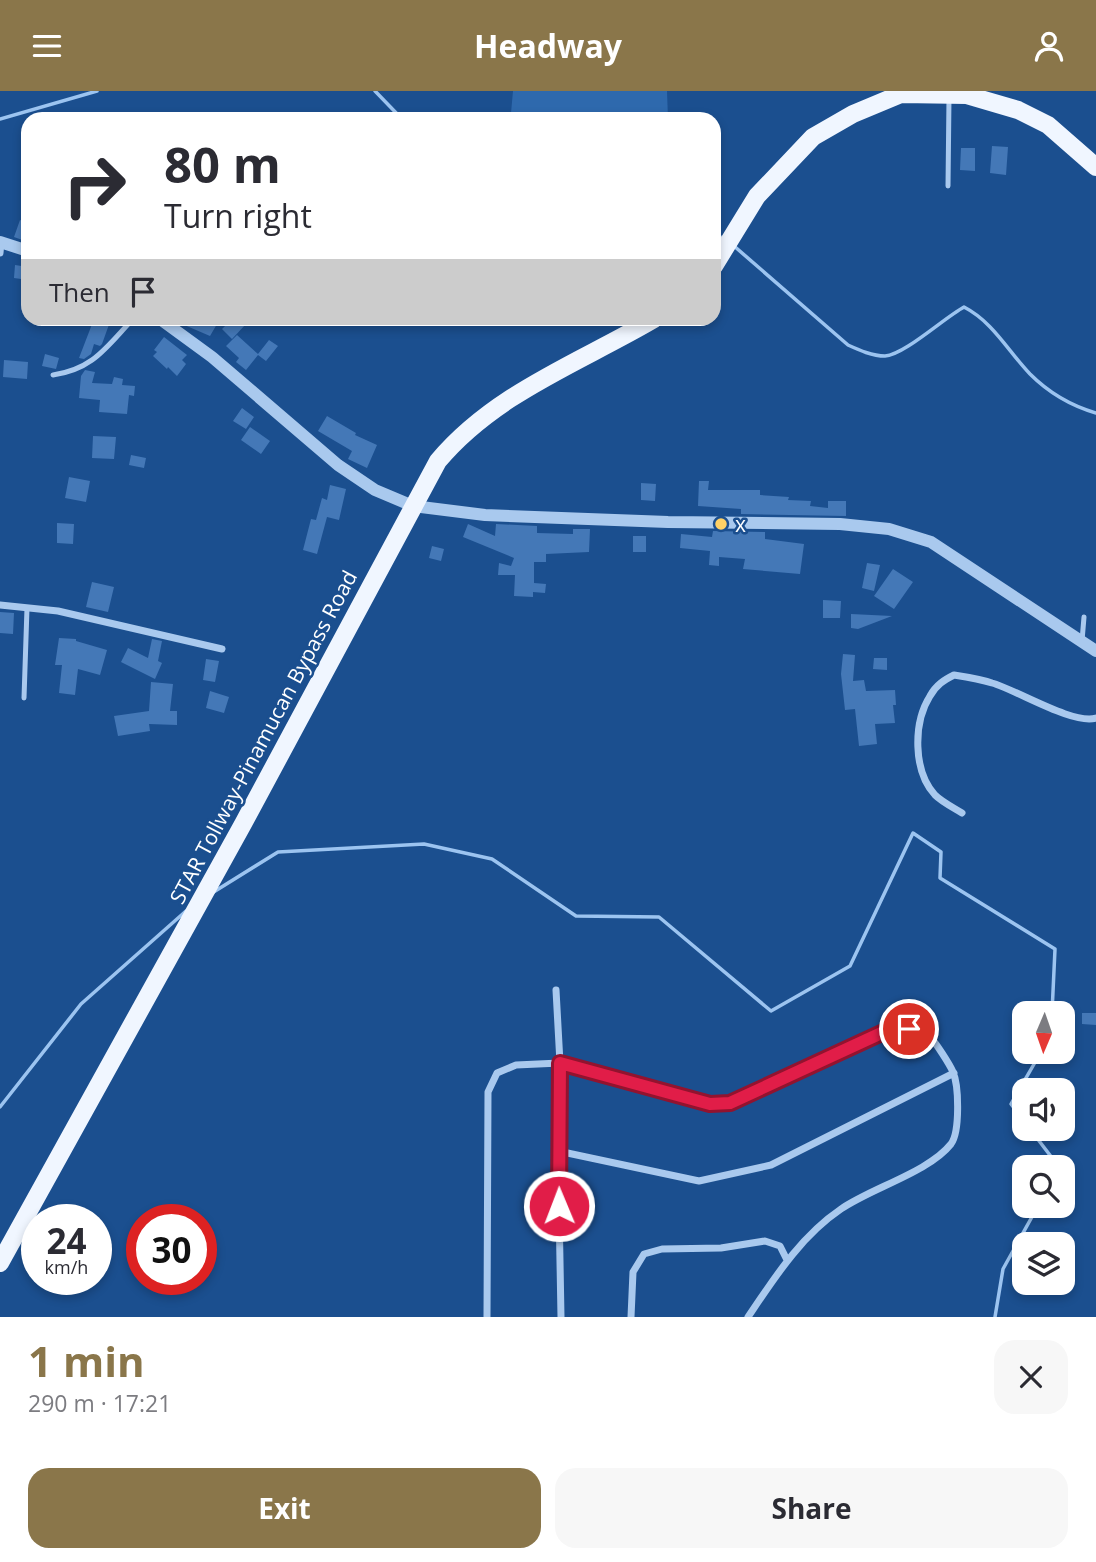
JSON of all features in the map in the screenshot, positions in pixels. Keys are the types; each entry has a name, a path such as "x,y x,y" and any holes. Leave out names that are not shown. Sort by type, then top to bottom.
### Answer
{"main road":[{"path":"721,255 757,196 813,137 853,114 901,94 967,95 1018,110 1048,125 1096,167"},
{"name":"STAR Tollway-Pinamucan Bypass Road","path":"0,1263 243,824 438,461 476,422 521,390 641,326"}],"street":[{"path":"0,246 21,250"},
{"path":"170,326 212,357 338,465 375,489 413,506 485,515 668,522 840,524 889,529 931,542 1096,651"},
{"path":"0,605 58,611 222,649"},
{"path":"962,814 936,796 924,778 918,748 921,715 930,695 940,683 954,675 994,683 1072,716 1090,720 1096,718"},
{"path":"556,990 560,1063 558,1151 561,1317"},
{"path":"486,1317 488,1092 497,1073 516,1065 560,1063 710,1104 730,1103 888,1030 909,1029 929,1035 954,1073 959,1127 951,1144 933,1160 843,1207 819,1226 787,1260 748,1317"},
{"path":"558,1151 699,1181 771,1165 954,1073"},
{"path":"631,1317 633,1272 644,1254 662,1248 721,1248 765,1241 780,1246 787,1260"}],"lane":[{"path":"948,186 949,93"},
{"path":"53,375 77,370 93,361 126,326"},
{"path":"24,698 26,608"},
{"path":"1082,641 1084,617"}],"shaded area":[{"path":"513,91 667,91 668,112 511,112"}],"building":[{"path":"992,146 1008,147 1006,175 990,173"},
{"path":"961,148 975,148 975,171 960,170"},
{"path":"20,220 21,220 21,240 14,237"},
{"path":"15,265 21,266 21,279 14,278"},
{"path":"91,326 108,326 102,344 94,344 91,354 84,359 79,358"},
{"path":"187,326 216,326 210,336"},
{"path":"225,326 244,326 232,339 222,329"},
{"path":"237,335 258,354 269,340 278,346 266,361 258,355 246,370 236,362 239,358 226,346"},
{"path":"164,337 187,355 182,360 186,364 177,376 153,356 157,352 154,350"},
{"path":"45,354 59,358 56,369 42,366"},
{"path":"4,360 28,362 27,379 3,377"},
{"path":"85,370 95,372 92,383 112,384 114,377 123,379 122,385 135,386 134,396 129,395 127,414 99,412 100,400 79,398 81,376"},
{"path":"242,408 254,417 246,429 233,421"},
{"path":"327,416 356,433 355,435 377,445 367,468 348,459 352,451 318,431"},
{"path":"250,427 270,441 261,454 241,440"},
{"path":"93,436 116,437 114,459 92,458"},
{"path":"131,455 146,458 144,468 129,465"},
{"path":"69,477 90,481 86,502 65,498"},
{"path":"699,481 709,481 708,490 760,490 760,495 811,501 810,506 828,508 828,501 846,501 846,516 741,514 741,509 698,506"},
{"path":"641,483 656,484 655,501 641,500"},
{"path":"330,485 346,489 339,520 327,517 317,554 303,550 311,519 316,520 322,498 327,500"},
{"path":"57,523 74,524 73,544 57,543"},
{"path":"468,524 495,536 496,524 537,526 537,533 573,534 573,529 590,529 589,552 546,554 546,562 534,562 534,583 546,584 545,593 533,592 533,597 514,596 515,575 498,575 499,563 511,566 514,558 463,537"},
{"path":"713,531 765,532 765,539 804,544 800,574 743,569 745,559 719,557 719,566 709,565 710,551 680,548 681,534 712,537"},
{"path":"633,536 646,536 646,552 633,552"},
{"path":"432,546 444,549 441,561 429,558"},
{"path":"867,563 880,565 874,591 862,588"},
{"path":"893,569 913,582 894,609 874,596"},
{"path":"92,582 114,587 108,612 86,607"},
{"path":"823,600 841,601 840,618 823,618"},
{"path":"0,612 14,613 13,634 0,633"},
{"path":"851,614 892,616 858,629 851,628"},
{"path":"59,638 76,639 107,650 100,675 78,669 75,695 59,693 62,665 55,665"},
{"path":"152,639 162,641 158,661 162,663 155,679 121,662 128,648 148,658"},
{"path":"843,654 855,655 853,681 864,680 866,691 895,690 895,723 875,724 877,744 859,746 855,709 845,710 841,674"},
{"path":"874,658 887,658 887,670 873,669"},
{"path":"206,659 219,661 215,682 203,680"},
{"path":"151,682 173,684 170,711 177,711 177,725 149,724 150,731 118,736 114,716 149,711"},
{"path":"210,691 229,697 224,713 206,708"},
{"path":"1082,1013 1096,1013 1096,1025 1082,1024"}],"waterway":[{"path":"24,112 97,91"},
{"path":"375,91 395,112"},
{"path":"0,119 21,113"},
{"path":"721,237 725,239"},
{"path":"734,246 848,345 875,355 893,354 964,307 992,329 1030,374 1045,387 1069,402 1096,413"},
{"path":"212,893 278,852 424,844 492,859 576,916 659,917 771,1011 850,966 913,833 941,852 940,878 1055,949 1053,1001"},
{"path":"0,1107 81,1004 186,911"},
{"path":"1026,1078 1034,1064"},
{"path":"1039,1141 1050,1155"},
{"path":"995,1317 1003,1269 1031,1218"}],"place":[{"name":"x","path":"721,524"}],"route":[{"path":"559,1206 560,1063 710,1104 730,1103 888,1030 909,1029"}]}
